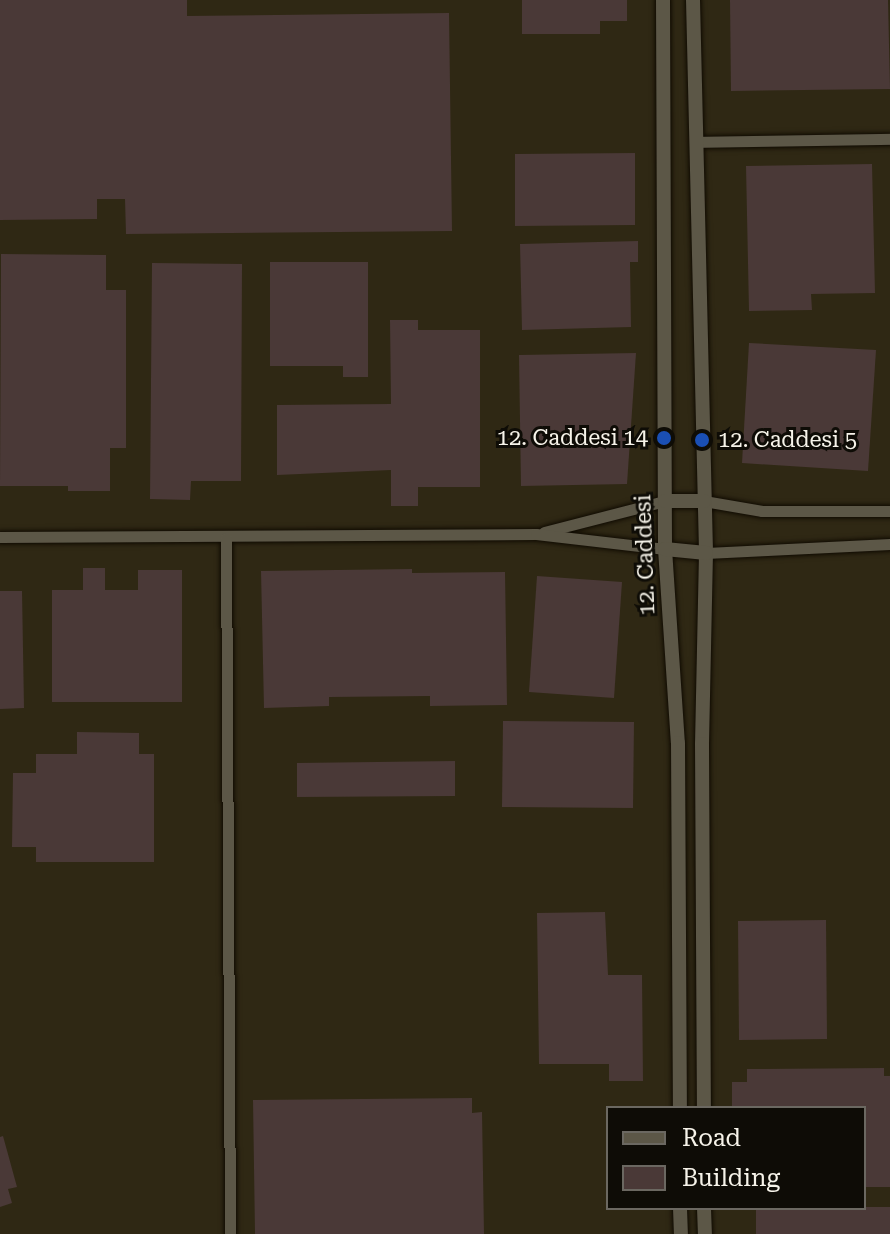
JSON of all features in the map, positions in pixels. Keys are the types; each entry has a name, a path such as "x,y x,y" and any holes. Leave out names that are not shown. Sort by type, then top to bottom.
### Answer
{"street":[{"name":"12. Caddesi","path":"663,0 665,549 678,743 680,1106"},
{"path":"693,0 706,553 702,744 704,1106"},
{"path":"695,142 890,139"},
{"path":"536,534 665,501 704,501 762,511 890,511"},
{"path":"0,537 536,534 706,553 890,544"},
{"path":"226,538 230,1234"},
{"path":"680,1210 681,1234"},
{"path":"704,1210 705,1234"}],"shaded area":[{"path":"0,0 890,0 890,1234 0,1234"}],"building":[{"path":"0,0 187,0 187,16 449,13 452,231 126,234 125,199 97,199 97,219 0,220"},
{"path":"522,0 627,0 627,21 600,21 600,34 522,34"},
{"path":"730,0 888,0 890,89 731,91"},
{"path":"635,153 635,225 515,226 515,154"},
{"path":"872,164 875,293 811,294 812,310 749,311 746,166"},
{"path":"638,241 638,262 630,262 631,327 522,330 520,244"},
{"path":"1,254 106,255 106,290 126,290 126,448 110,448 110,491 68,491 68,486 0,486"},
{"path":"270,262 368,262 368,377 343,377 343,366 270,366"},
{"path":"152,263 242,264 241,481 191,481 190,500 150,499"},
{"path":"390,320 418,320 418,330 480,330 480,487 418,487 418,506 391,506 391,470 277,475 277,405 391,404"},
{"path":"749,343 876,350 868,471 742,463"},
{"path":"636,353 627,484 521,486 519,355"},
{"path":"83,568 105,568 105,590 138,590 138,570 182,570 182,702 52,702 52,590 83,590"},
{"path":"412,569 412,573 505,572 507,705 430,706 430,696 329,697 329,706 264,708 261,571"},
{"path":"537,576 622,582 614,698 529,692"},
{"path":"0,591 22,591 24,708 0,709"},
{"path":"503,721 634,722 633,808 502,807"},
{"path":"77,732 139,733 139,754 154,754 154,862 36,862 36,847 12,847 13,773 36,773 36,754 77,754"},
{"path":"455,761 455,796 297,797 297,763"},
{"path":"605,912 608,975 642,975 643,1081 609,1081 609,1064 539,1064 537,913"},
{"path":"826,920 827,1039 739,1040 738,921"},
{"path":"884,1068 884,1076 890,1076 890,1187 866,1187 866,1106 732,1106 732,1082 747,1082 747,1069"},
{"path":"472,1098 472,1113 482,1112 484,1234 255,1234 253,1100"},
{"path":"3,1136 17,1187 8,1189 12,1203 0,1207 0,1137"},
{"path":"866,1207 890,1207 890,1234 756,1234 756,1210 866,1210"}],"place":[{"name":"12. Caddesi 14","path":"664,438"},
{"name":"12. Caddesi 5","path":"702,440"}]}
